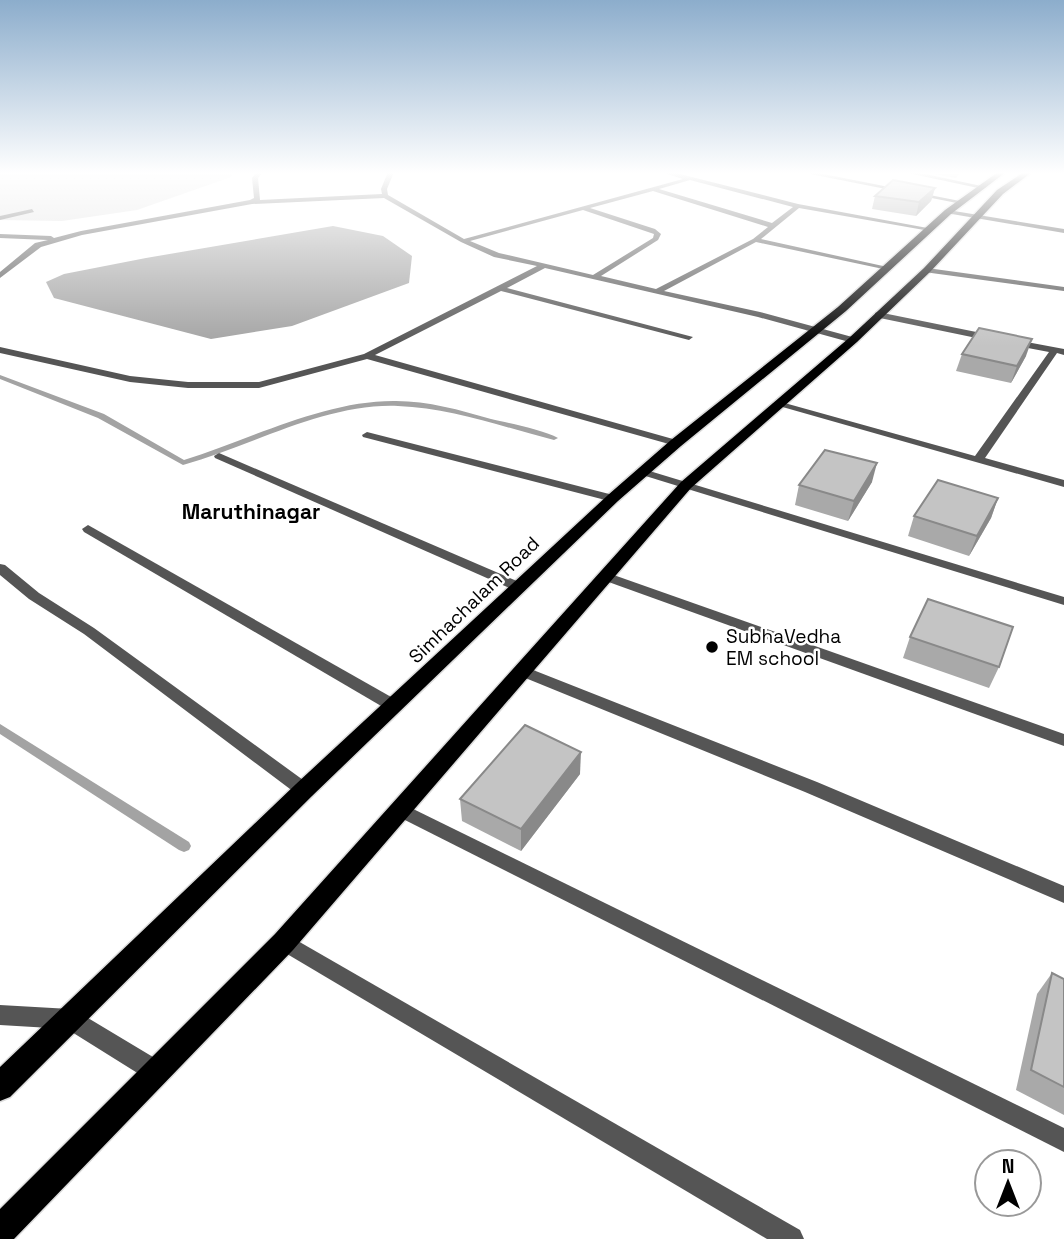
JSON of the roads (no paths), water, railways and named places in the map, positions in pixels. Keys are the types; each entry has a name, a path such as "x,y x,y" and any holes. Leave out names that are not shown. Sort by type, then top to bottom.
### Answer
{"main road":[{"name":"Simhachalam Road","path":"0,1087 304,790 613,498 676,443 817,330 929,230"},
{"path":"0,1231 284,942 608,577 686,485 853,340 966,230"}],"street":[{"path":"0,236 57,238 101,230"},
{"path":"444,230 497,255 659,291 853,340"},
{"path":"463,241 503,230"},
{"path":"594,277 656,239 658,234 652,230"},
{"path":"659,291 755,240 768,230"},
{"path":"0,276 28,251 57,238"},
{"path":"755,240 888,268"},
{"path":"0,350 130,379 222,386 258,384 367,356 543,265"},
{"path":"927,270 1064,289"},
{"path":"499,288 689,337"},
{"path":"878,315 1059,352 978,460"},
{"path":"367,356 676,443"},
{"path":"777,404 1064,484"},
{"path":"368,435 613,498"},
{"path":"219,456 519,587"},
{"path":"643,472 1064,601"},
{"path":"88,529 394,706"},
{"path":"0,568 34,596 89,631 304,790"},
{"path":"608,577 1064,740"},
{"path":"523,671 811,787 1064,895"},
{"path":"401,810 1064,1140"},
{"path":"284,942 791,1239"},
{"path":"0,1014 70,1019 155,1071"}],"waterway":[{"path":"0,377 101,416 183,463 303,421 377,404 397,403 441,409 554,438"},
{"path":"0,728 184,846"}],"place":[{"name":"SubhaVedha EM school","path":"712,647"}],"district":[{"name":"Maruthinagar","path":"251,511"}]}
